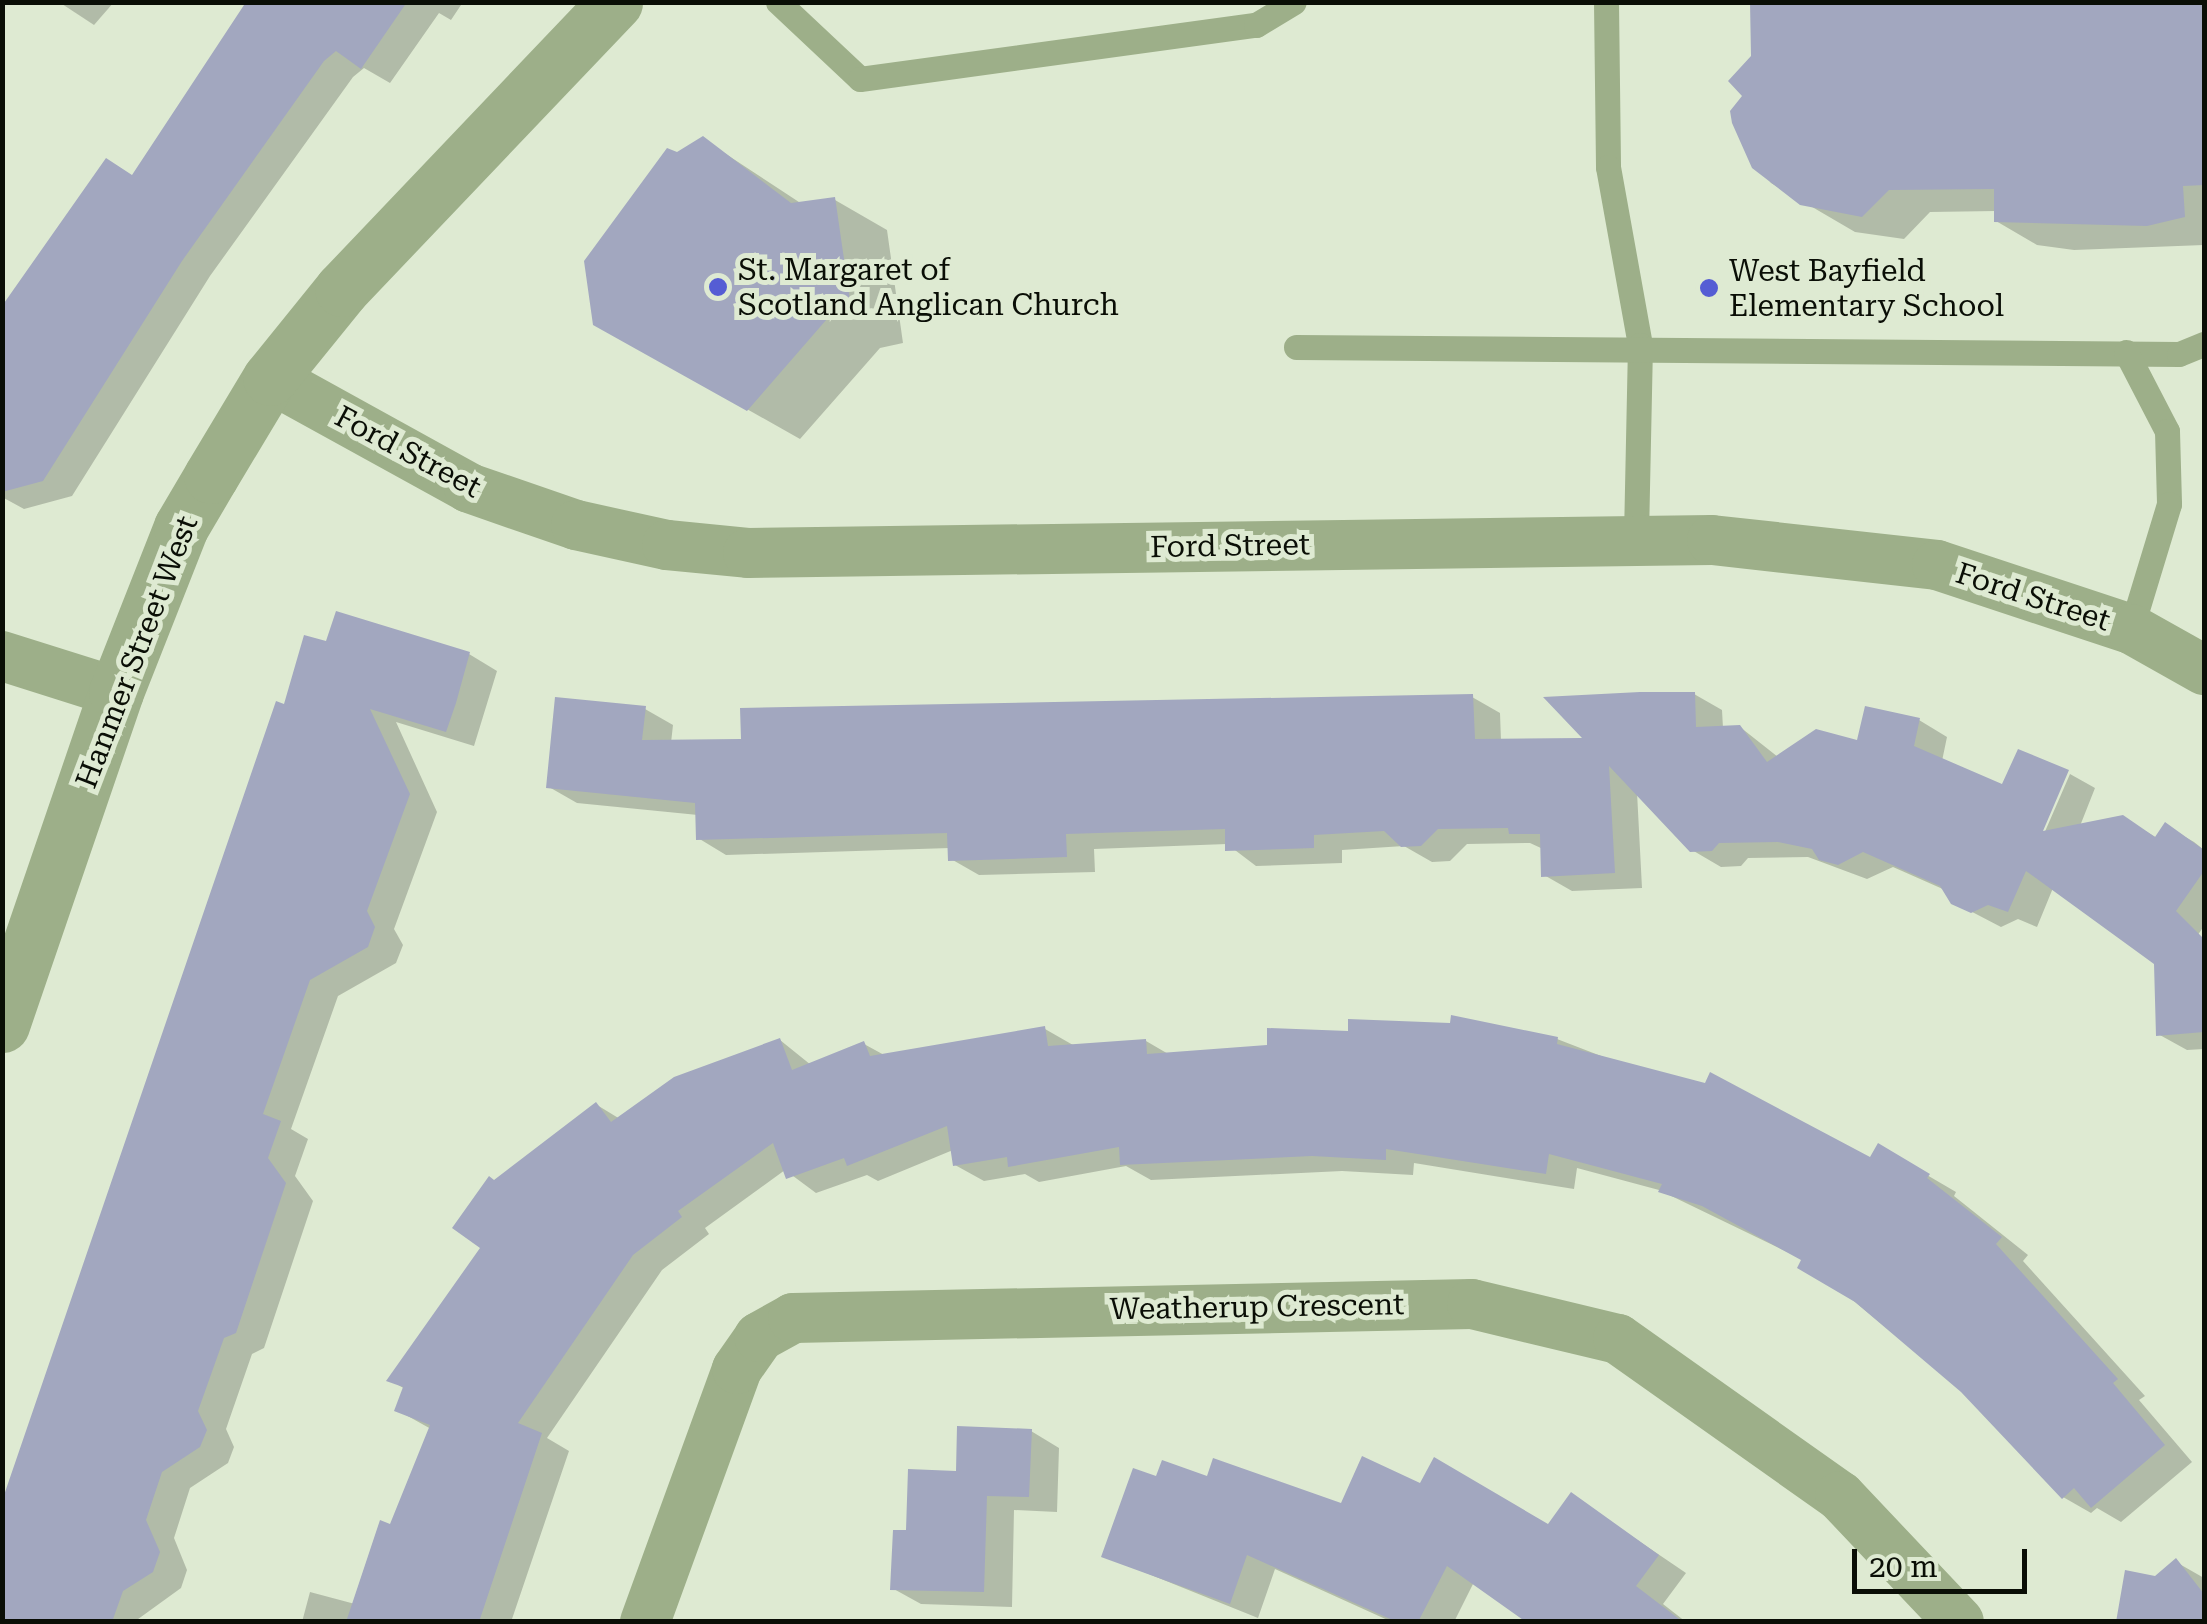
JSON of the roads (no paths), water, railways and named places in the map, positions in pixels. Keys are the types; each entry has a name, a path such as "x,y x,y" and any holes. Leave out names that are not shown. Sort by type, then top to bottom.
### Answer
{"street":[{"name":"Hanmer Street West","path":"2,1026 116,692 181,527 270,378 342,289 615,2"},
{"name":"Ford Street","path":"270,378 469,488 576,525 668,544 748,553 1712,540 1937,565 2131,630 2204,670"},
{"path":"2,656 116,692"},
{"name":"Weatherup Crescent","path":"645,1622 737,1369 759,1337 793,1318 1472,1304 1618,1338 1840,1496 1959,1622"}],"lane":[{"path":"778,2 860,79 1256,25 1294,2"},
{"path":"1606,2 1608,167 1640,345 1636,542"},
{"path":"1296,347 1640,345 2179,354 2204,344"},
{"path":"2126,352 2167,431 2170,504 2131,630"}],"place":[{"name":"St. Margaret of Scotland Anglican Church","path":"718,287"},
{"name":"West Bayfield Elementary School","path":"1709,288"}]}
